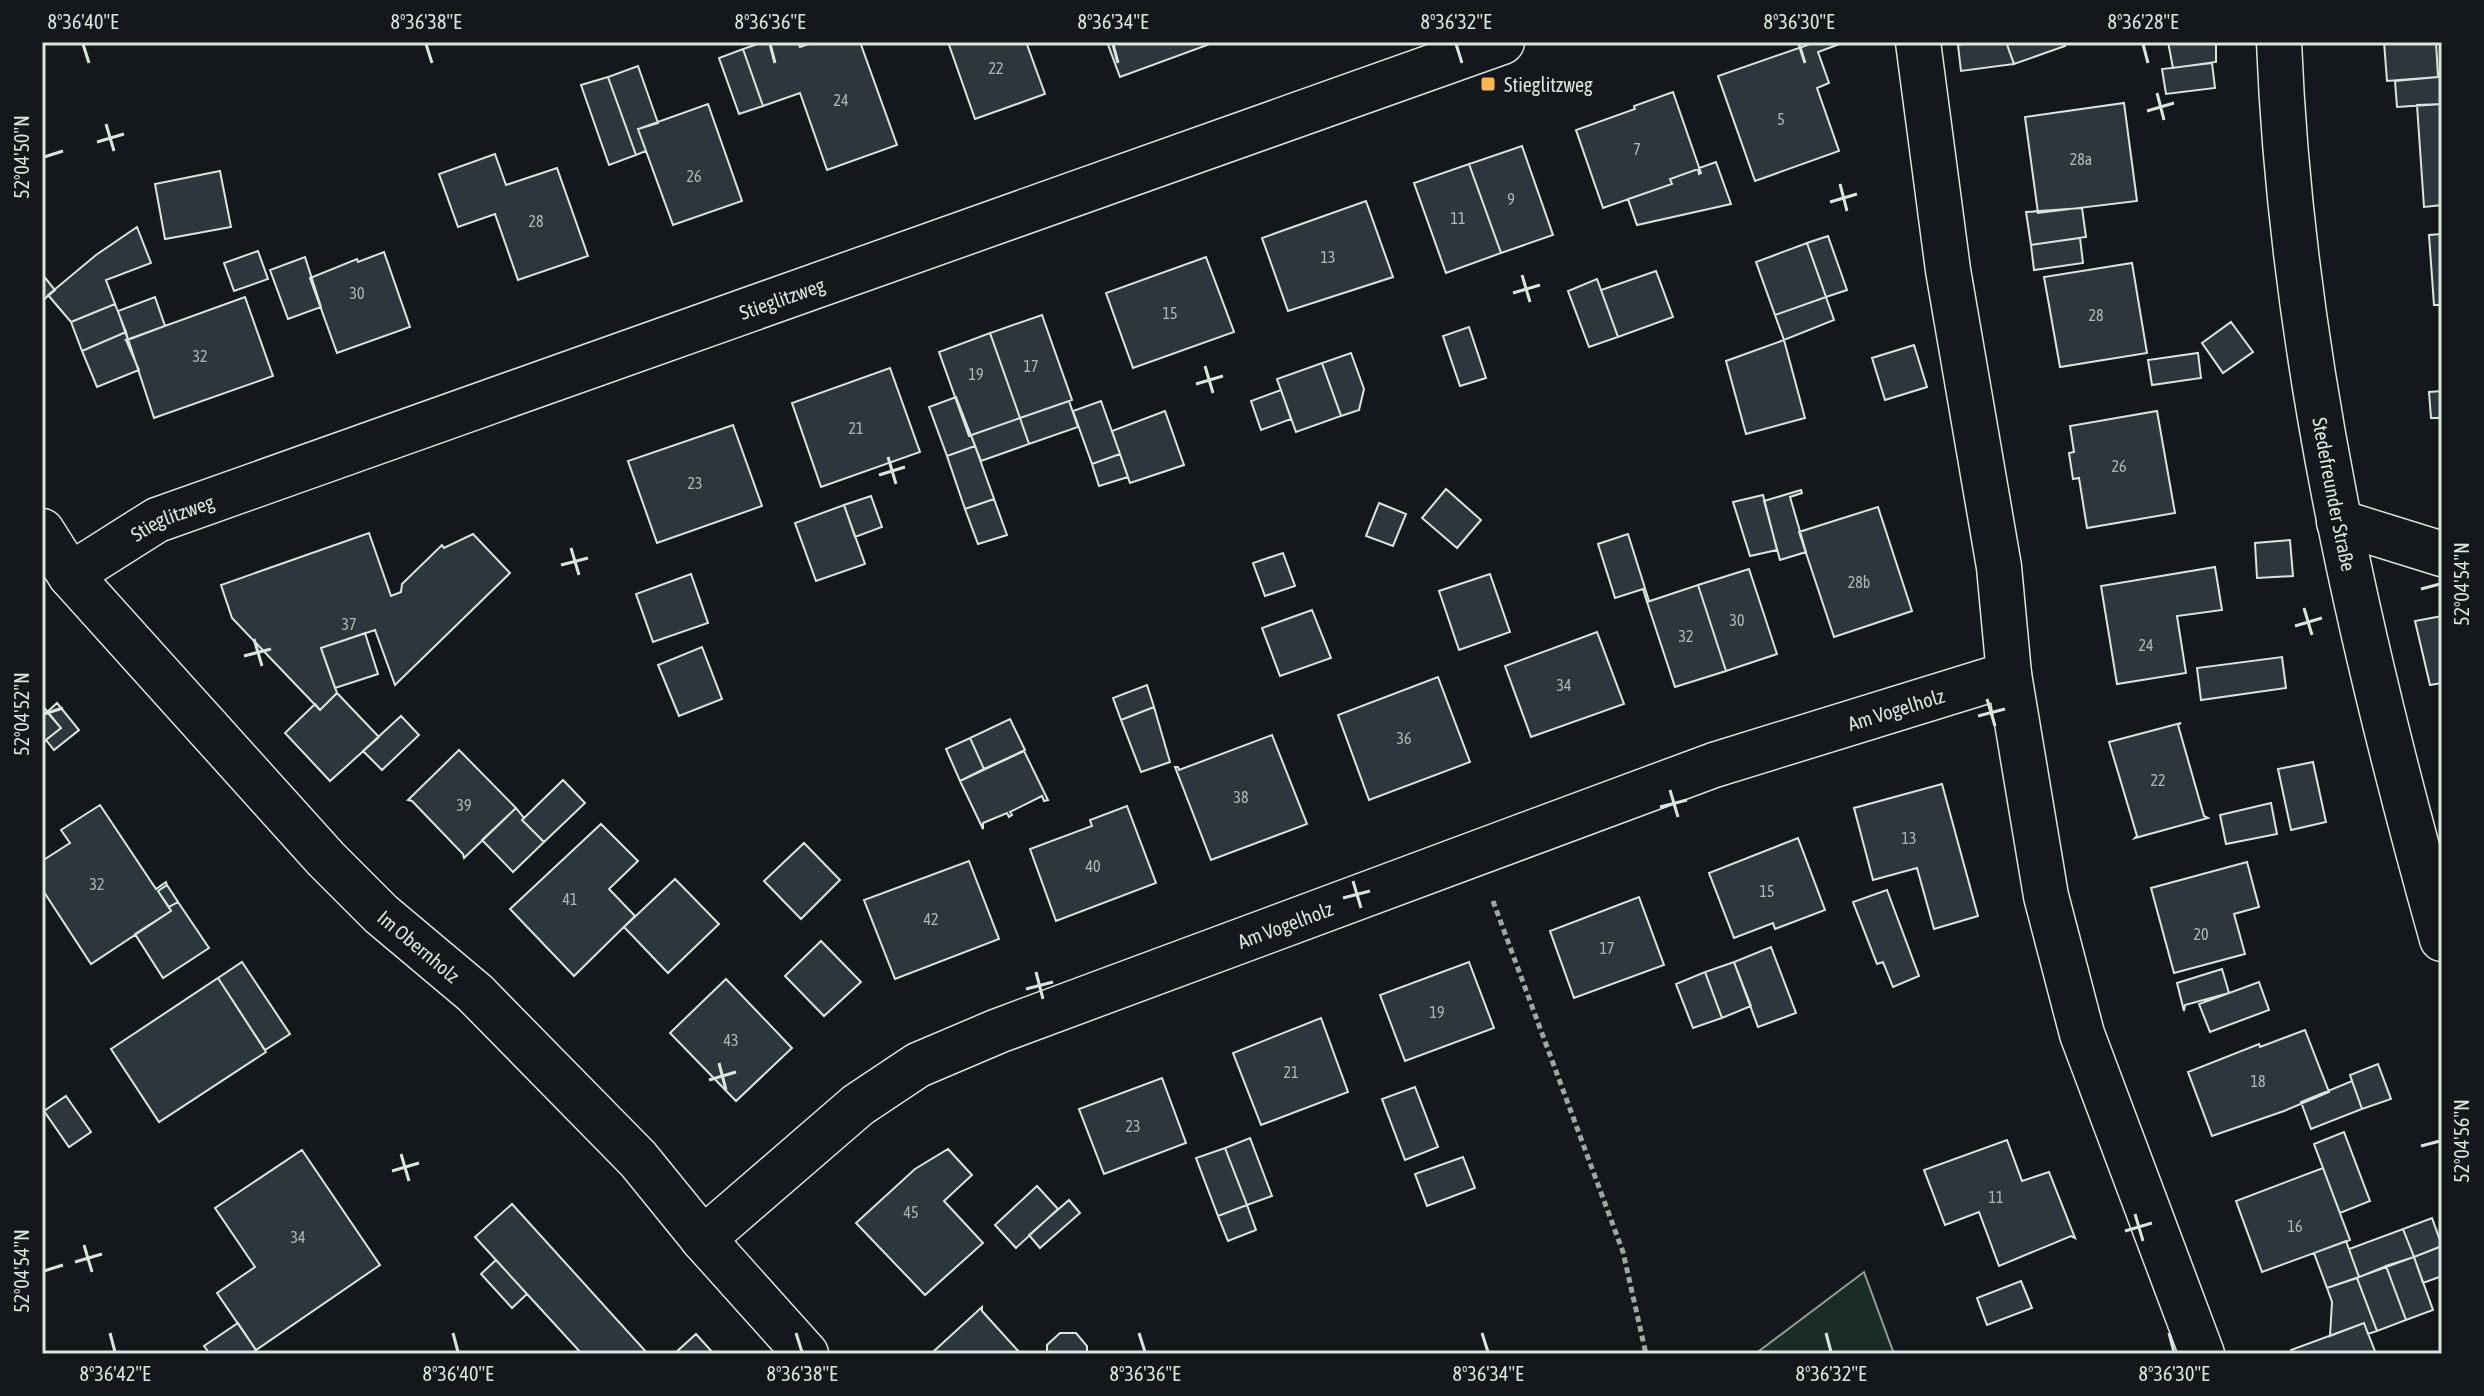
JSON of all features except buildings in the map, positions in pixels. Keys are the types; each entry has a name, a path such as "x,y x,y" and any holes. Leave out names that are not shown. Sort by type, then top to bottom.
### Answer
{"street":[{"name":"Stieglitzweg","path":"70,575 157,520 1502,42"},
{"path":"1918,42 1948,270 1999,567 2009,674 2046,896 2082,1034 2202,1354"},
{"name":"Stedefreunder Straße","path":"2279,42 2304,328 2339,522 2396,776 2442,939"},
{"path":"2339,522 2442,554"},
{"name":"Im Obernholz","path":"42,531 70,575 326,859 381,914 486,1004 638,1159 703,1239 806,1354"},
{"name":"Am Vogelholz","path":"703,1239 858,1105 918,1065 998,1031 1714,765 2009,674"}],"path":[{"path":"1475,855 1623,1252 1646,1354"}],"green space":[{"path":"1864,1272 1894,1354 1755,1354"}],"place":[{"name":"Stieglitzweg","path":"1488,84"}]}
